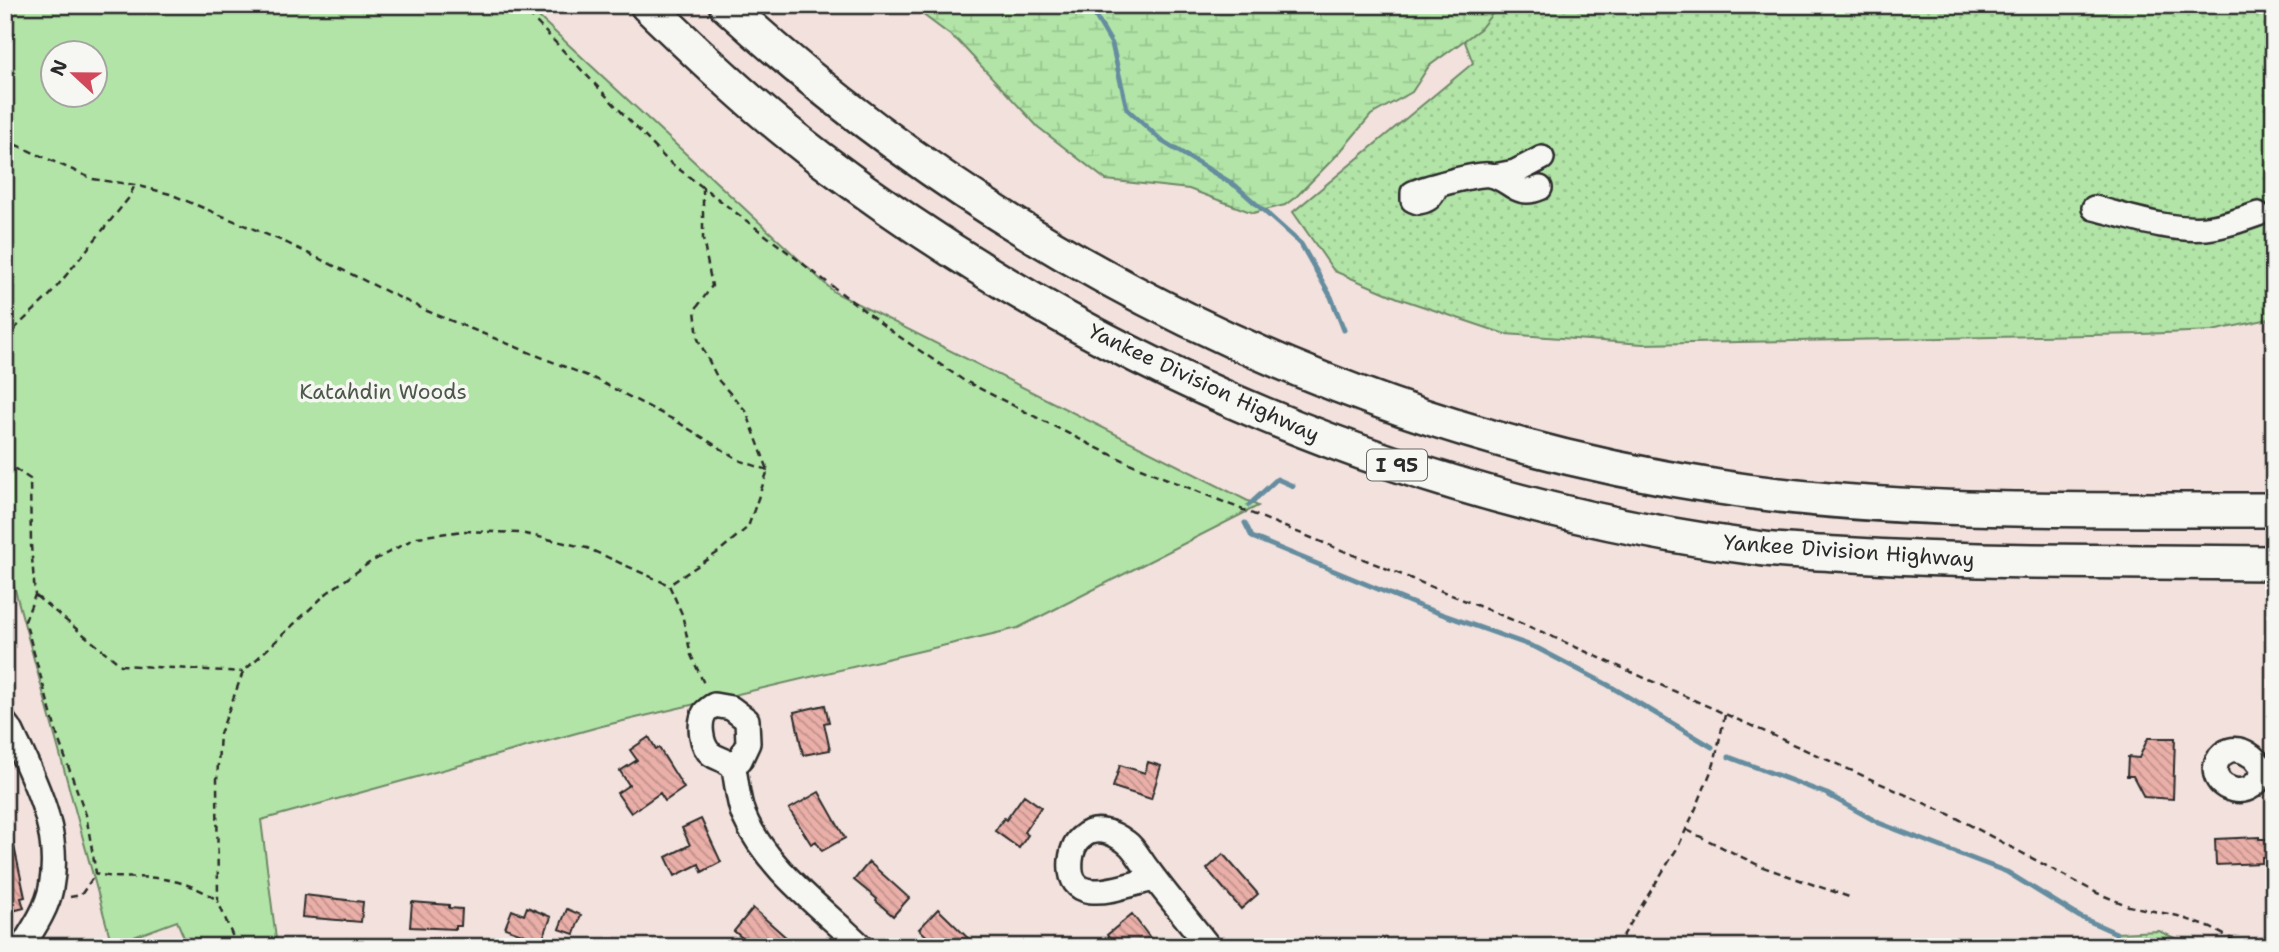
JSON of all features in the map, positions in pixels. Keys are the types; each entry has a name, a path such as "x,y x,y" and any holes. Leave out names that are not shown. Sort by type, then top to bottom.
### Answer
{"highway":[{"name":"Yankee Division Highway","path":"647,5 761,111 818,157 970,264 1050,311 1155,366 1266,416 1406,469 1559,511 1697,539 1762,549 1931,560 2274,563"},
{"path":"726,5 770,45 894,143 993,212 1042,242 1228,340 1310,375 1425,416 1511,442 1602,464 1716,487 1779,495 1958,506 2274,510"}],"street":[{"path":"1434,191 1425,201 1413,200 1413,193 1422,188 1436,187 1478,175 1494,176 1515,172 1542,158"},
{"path":"1494,176 1529,193 1540,188"},
{"path":"2094,208 2147,222 2181,227 2217,226 2259,214"},
{"path":"714,705 731,708 747,720 748,743 740,760 730,762 712,754 705,746 701,726 705,712 714,705"},
{"path":"5,723 12,732 44,801 55,848 51,889 22,947"},
{"path":"730,762 734,769 742,813 758,844 773,865 862,947"},
{"path":"1155,879 1209,947"}],"path":[{"path":"520,5 667,160 891,331 963,380 1093,446 1194,491 1542,632 1953,816 2097,893 2129,906 2189,920 2247,947"},
{"path":"5,140 93,179 135,185 170,194 287,243 427,311 595,379 676,421 741,461 768,470"},
{"path":"5,338 50,295 128,199 135,185"},
{"path":"669,585 748,527 768,470 746,411 719,381 698,339 695,310 712,286 703,239 704,186"},
{"path":"5,462 30,479 35,595 25,621 58,738 86,815 96,873 81,895 46,902"},
{"path":"237,947 218,901 216,779 220,734 243,671 327,593 369,563 417,537 463,531 521,533 587,548 669,585 681,614 691,655 714,705"},
{"path":"35,595 121,665 243,671"},
{"path":"1616,947 1686,830 1714,764 1725,715"},
{"path":"1686,830 1760,866 1849,897"},
{"path":"96,873 106,877 168,881 199,888 218,901"}],"green space":[{"name":"Katahdin Woods","path":"5,5 526,5 834,292 1258,506 1018,628 602,726 261,820 277,947 188,947 177,921 112,945 5,553"},
{"path":"910,5 1499,5 1480,29 1429,66 1412,92 1371,115 1297,196 1285,205 1253,213 1189,189 1106,180 1038,127 958,41"},
{"path":"1451,5 2274,5 2274,318 2212,331 2142,334 1643,344 1505,334 1398,298 1334,271 1293,212 1473,63"},
{"path":"2159,931 2194,947 2110,947 2116,933"}],"building":[{"path":"825,705 829,722 824,723 830,750 803,755 794,712"},
{"path":"649,737 684,788 665,801 660,793 631,813 617,793 629,785 620,771 637,760 630,750"},
{"path":"2148,738 2175,738 2173,799 2144,797 2133,776 2127,776 2128,757 2139,758"},
{"path":"1148,762 1161,766 1151,799 1113,787 1120,765 1145,773"},
{"path":"819,792 845,838 822,851 816,841 811,844 789,809"},
{"path":"1024,795 1041,807 1024,832 1028,835 1019,848 995,831"},
{"path":"701,819 721,862 702,872 699,864 675,876 666,857 690,845 682,828"},
{"path":"11,832 25,897 21,898 24,908 5,913 5,833"},
{"path":"2215,839 2274,839 2274,858 2262,858 2262,863 2216,865"},
{"path":"1223,854 1258,894 1241,909 1207,869"},
{"path":"869,862 909,898 893,916 854,880"},
{"path":"304,895 363,902 361,922 302,917"},
{"path":"412,902 449,905 449,908 462,909 461,926 456,926 456,929 410,927"},
{"path":"527,907 551,917 542,941 505,928 512,910 524,915"},
{"path":"753,908 797,947 753,947 734,931"},
{"path":"567,909 581,915 574,934 559,929"},
{"path":"938,909 977,947 938,947 919,929"},
{"path":"1132,914 1157,947 1116,947 1107,935"}],"waterway":[{"path":"1089,5 1112,44 1127,109 1162,141 1236,186 1301,244 1331,297 1344,330"},
{"path":"1249,505 1277,479 1293,486"},
{"path":"1245,523 1252,537 1419,606 1537,648 1608,685 1712,747"},
{"path":"1729,757 1827,794 1879,823 2007,872 2080,917 2116,933"}]}
